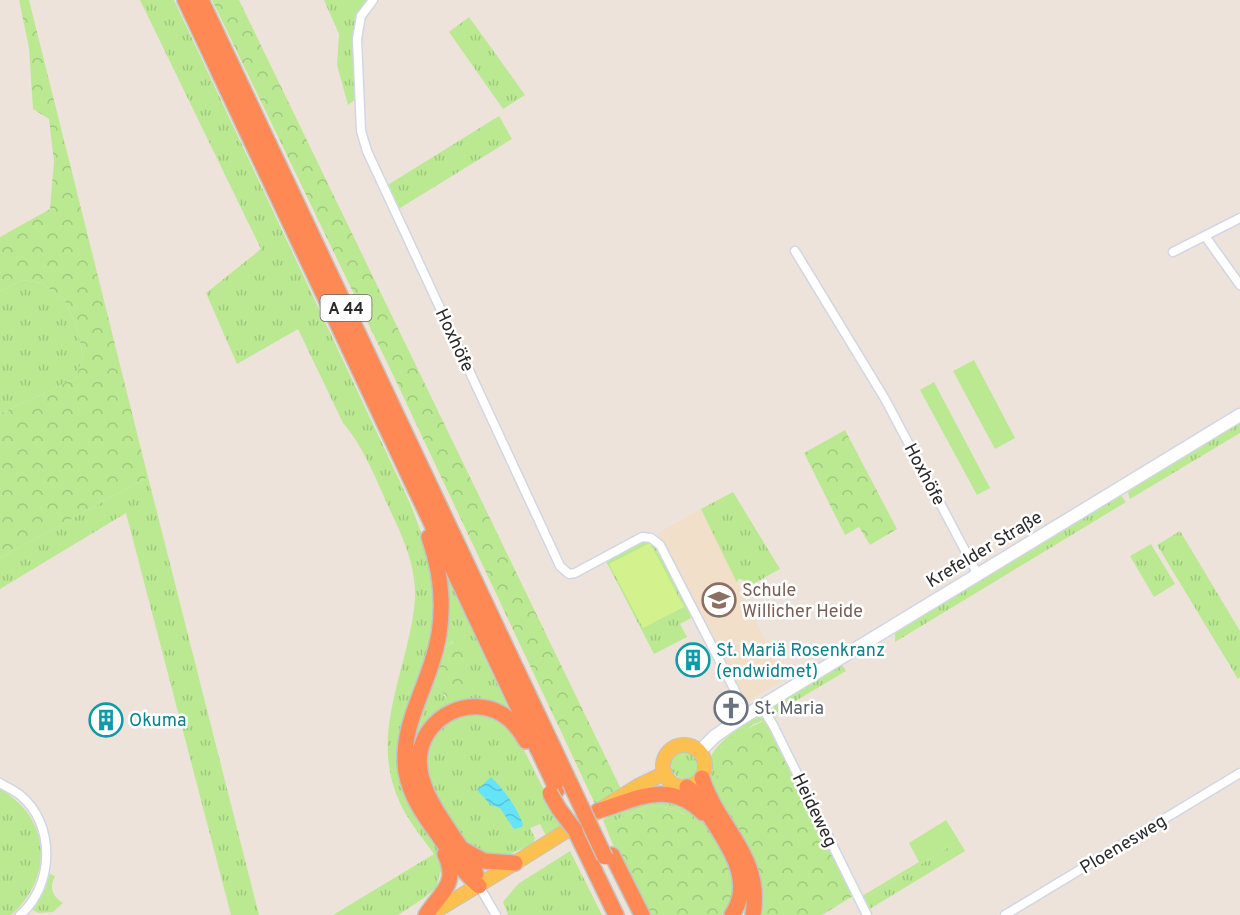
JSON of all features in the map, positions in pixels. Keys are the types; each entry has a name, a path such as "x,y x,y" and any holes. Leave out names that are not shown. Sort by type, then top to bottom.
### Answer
{"highway":[{"name":"A 44","path":"185,0 410,477 563,787 632,915"},
{"name":"A 44","path":"201,0 535,709 563,787 575,830 603,859 616,915"},
{"path":"410,477 436,559 441,610 434,659 407,733 406,766 414,796 434,829 466,874 479,886"},
{"path":"479,886 474,870 428,794 420,769 420,751 424,738 435,723 460,708 476,706 493,709 518,728 563,787"},
{"path":"702,778 749,864 754,888 753,915"},
{"path":"687,787 697,796 735,860 740,879 739,900 732,915"},
{"path":"598,811 645,795 667,794 685,800 697,808 722,837"},
{"path":"427,915 434,902 447,888 451,877 449,863 434,829"},
{"path":"461,848 484,861 515,863"},
{"path":"603,859 642,915"}],"main road":[{"name":"Krefelder Straße","path":"700,751 715,736 747,714 1240,416"},
{"path":"688,745 700,751 705,762 702,778 687,787 671,783 665,773 666,756 675,747 688,745"},
{"path":"427,915 479,886 645,781 665,773"}],"street":[{"name":"Hoxhöfe","path":"373,0 361,16 357,39 361,131 367,152 560,567 569,574 575,573 642,537 651,538 660,545 747,714"},
{"path":"1173,252 1240,218"},
{"path":"1205,236 1240,285"},
{"name":"Hoxhöfe","path":"795,251 885,399 978,574"},
{"name":"Heideweg","path":"761,706 774,725 867,915"},
{"name":"Ploenesweg","path":"1005,915 1240,773"},
{"path":"0,783 21,795 34,813 45,835 47,867 39,890 20,915"},
{"path":"479,886 496,915"}],"shaded area":[{"name":"Schule Willicher Heide","path":"701,509 751,610 747,612 750,618 754,617 784,679 745,703 658,533"}],"green space":[{"path":"19,0 29,0 148,477 0,558 0,414 76,378 83,356 77,327 65,301 42,283 22,280 0,291 0,237 50,209 54,162 49,119 33,109 29,48"},
{"path":"140,0 174,0 410,503 427,548 434,583 435,615 432,640 404,724 443,855 447,877 440,872 437,887 398,915 333,915 434,854 400,804 390,771 388,747 394,698 412,624 415,599 410,560 371,469 356,440 343,423 298,329 237,364 206,293 261,249"},
{"path":"212,0 239,0 621,789 596,806 395,379"},
{"path":"324,0 369,0 355,16 356,99 348,105 337,65 339,34"},
{"path":"469,17 525,95 503,109 449,32"},
{"path":"499,116 512,139 397,210 386,186"},
{"path":"22,280 42,283 65,301 77,327 83,356 76,378 0,414 0,291"},
{"path":"974,360 1015,438 995,449 953,371"},
{"path":"934,382 990,488 977,495 920,390"},
{"path":"1240,421 1240,433 1130,499 1127,490"},
{"path":"845,430 897,529 870,545 859,527 845,535 804,453"},
{"path":"148,477 259,915 231,915 126,513 0,589 0,558"},
{"path":"733,492 780,569 753,584 743,583 744,580 738,579 737,583 701,509"},
{"path":"1120,494 1126,502 895,642 895,631"},
{"path":"1180,531 1240,631 1240,677 1238,679 1157,545"},
{"path":"644,541 651,542 659,549 693,617 680,624 687,637 654,654 606,561"},
{"path":"650,543 684,607 643,628 609,564"},
{"path":"1151,544 1175,584 1154,597 1130,556"},
{"path":"442,566 513,718 467,704 420,742 427,806 411,745 431,673 446,698 453,641 440,652"},
{"path":"459,640 467,667 468,685 466,692 451,700 442,692 431,673 445,649"},
{"path":"841,663 846,671 772,715 775,704"},
{"path":"468,712 497,718 518,738 562,826 545,834 540,824 530,828 535,838 533,844 501,858 471,851 439,802 427,777 425,752 440,726"},
{"path":"757,715 765,720 754,724 721,747 717,788 713,791 707,768 710,758 723,741"},
{"path":"765,720 853,896 822,915 759,915 759,876 755,861 742,835 713,791 717,787 717,758 724,744 736,734"},
{"path":"685,751 695,755 699,765 695,775 685,779 675,775 671,765 675,755"},
{"path":"0,789 17,801 29,816 37,832 41,849 40,866 35,883 25,900 11,915 0,915"},
{"path":"654,798 693,809 686,815 675,809 650,805 605,825 603,820 615,813"},
{"path":"650,805 675,809 685,815 693,809 722,845 734,873 735,887 731,901 722,915 648,915 622,867 605,825"},
{"path":"946,820 959,841 863,899 862,896 919,862 909,843"},
{"path":"959,841 965,851 868,910 863,899"},
{"path":"570,851 602,915 508,915 503,902 518,884"},
{"path":"50,874 55,876 52,884 54,894 63,903 53,912 39,913 32,910 44,891"}],"water":[{"path":"491,777 513,805 523,824 522,827 514,829 500,808 491,805 477,790"}],"place":[{"name":"Schule Willicher Heide","path":"719,600"},
{"name":"St. Mariä Rosenkranz (endwidmet)","path":"693,660"},
{"name":"St. Maria","path":"731,708"},
{"name":"Okuma","path":"106,720"}]}
